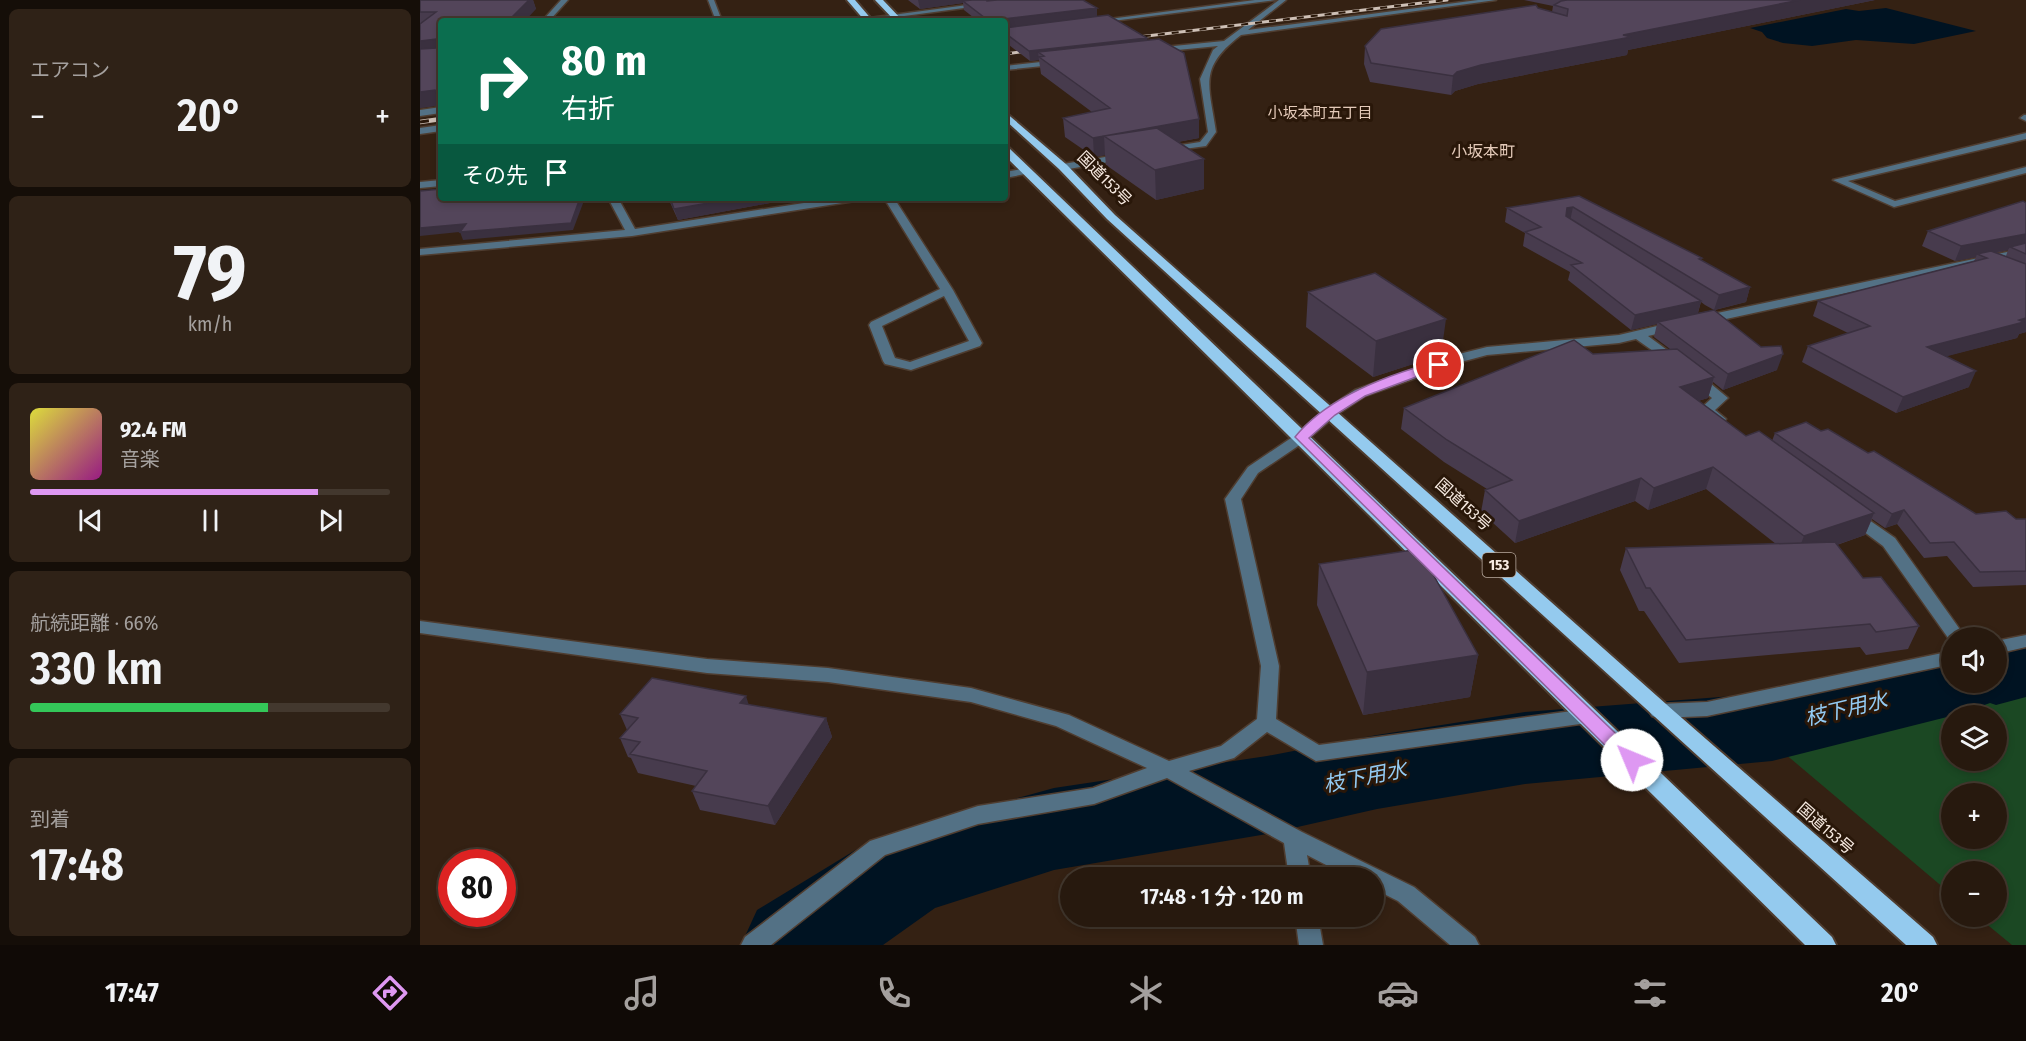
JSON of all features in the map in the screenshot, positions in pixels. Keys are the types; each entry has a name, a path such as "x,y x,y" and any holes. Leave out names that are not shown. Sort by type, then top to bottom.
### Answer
{"highway":[{"path":"851,0 866,18"},
{"path":"879,0 896,18"},
{"name":"国道153号","path":"1008,118 1063,167 1111,217 1663,715 1924,945"},
{"path":"1008,153 1822,945"}],"street":[{"path":"548,18 565,0"},
{"path":"711,0 719,18"},
{"path":"904,18 1021,0"},
{"path":"1086,23 1272,0"},
{"path":"1156,152 1203,144 1212,132 1204,79 1217,50 1223,43 1283,0"},
{"path":"1236,34 1493,0"},
{"path":"1153,51 1223,43"},
{"path":"1008,68 1072,60"},
{"path":"420,113 438,110"},
{"path":"420,131 438,128"},
{"path":"2026,136 1838,180 1894,204 2026,170"},
{"path":"1063,167 1132,155"},
{"path":"1008,174 1027,171"},
{"path":"420,185 438,183"},
{"path":"615,201 632,233"},
{"path":"420,252 632,233 823,201"},
{"path":"891,201 947,290 976,343 911,366 890,361 875,325 947,290"},
{"path":"753,945 878,848 978,815 1094,796 1168,769 1227,752 1266,722 1270,666 1233,499 1253,470 1302,437 1330,413 1360,393 1456,359 1487,351 1619,339 2026,251"},
{"path":"1987,260 2006,268"},
{"path":"1693,306 1713,318"},
{"path":"1638,334 1721,398 1706,410 1735,431"},
{"path":"1841,508 1889,542 1949,627"},
{"path":"420,627 707,666 828,675 971,695 1062,720 1168,769 1351,867"},
{"path":"2007,645 2026,641"},
{"path":"1663,715 1707,709 1941,659"},
{"path":"1266,722 1316,753 1593,722"},
{"path":"1294,838 1298,867"},
{"path":"1384,883 1406,894 1467,945"},
{"path":"1308,927 1311,945"}],"green space":[{"path":"2026,681 2026,945 2012,945 1990,927 2007,927 2007,861 1941,861 1941,886 1771,742 1976,693 2007,693 2007,686"}],"water":[{"path":"1886,8 1976,31 1914,44 1856,40 1812,46 1783,43 1767,38 1762,32 1750,28 1846,9 1859,11"}],"building":[{"path":"420,0 529,0 511,18 438,18 438,45 436,39 420,41 420,24 436,12 420,12"},
{"path":"1083,0 1097,8 1008,19 985,18 963,1"},
{"path":"1567,0 1800,0 1623,35 1631,37 1481,65 1457,72 1453,76 1371,63 1365,46 1381,29 1536,5 1538,8 1567,16 1568,9 1554,5"},
{"path":"1108,15 1147,38 1029,51 1008,35 1008,28"},
{"path":"1159,39 1184,53 1199,119 1093,138 1063,118 1110,108 1039,57 1044,56 1038,52"},
{"path":"438,45 438,94 435,90 420,92 420,49 436,48"},
{"path":"1157,128 1204,159 1155,170 1104,136"},
{"path":"438,189 438,201 579,201 571,223 460,232 466,224 420,228 420,191"},
{"path":"1579,196 1702,258 1699,259 1750,287 1719,295 1573,207 1567,208 1566,216 1701,301 1635,315 1571,265 1582,263 1525,232 1541,227 1507,208"},
{"path":"671,201 720,201 674,209"},
{"path":"2023,201 2026,203 2026,234 1961,246 1928,231"},
{"path":"2026,243 2026,254 2010,247"},
{"path":"1991,251 2026,264 2026,318 2019,320 2024,322 1927,347 1976,371 1903,397 1808,346 1870,326 1818,301 1987,258 1977,254"},
{"path":"1375,273 1446,319 1376,341 1308,292"},
{"path":"1714,310 1761,347 1781,346 1783,354 1728,374 1658,322"},
{"path":"1574,340 1593,354 1677,349 1714,377 1680,387 1746,436 1759,431 1874,513 1804,536 1713,467 1654,488 1641,478 1519,521 1485,490 1512,480 1447,440 1404,408"},
{"path":"1806,422 1821,431 1828,429 1868,453 1874,451 1976,514 2006,511 2016,519 2026,519 2026,571 1980,572 1954,542 1930,543 1904,510 1892,514 1775,433"},
{"path":"1835,542 1863,578 1881,577 1919,626 1876,632 1870,624 1686,640 1650,588 1646,588 1626,548"},
{"path":"1419,549 1478,655 1367,672 1319,564"},
{"path":"652,678 746,696 740,703 826,718 768,806 692,791 707,771 630,754 640,742 620,738 638,718 620,714"}],"waterway":[{"name":"枝下用水","path":"2007,671 2026,666"},
{"name":"枝下用水","path":"795,945 903,874 1054,829 1267,795 1377,772 1525,748 1772,727 1941,686"}],"railway":[{"path":"1130,38 1447,0"},
{"path":"1008,54 1035,50"},
{"path":"420,122 438,119"}],"district":[{"name":"小坂本町五丁目","path":"1320,113"},
{"name":"小坂本町","path":"1483,151"}],"route":[{"path":"1439,365 1360,393 1330,413 1302,437 1632,760"}]}
